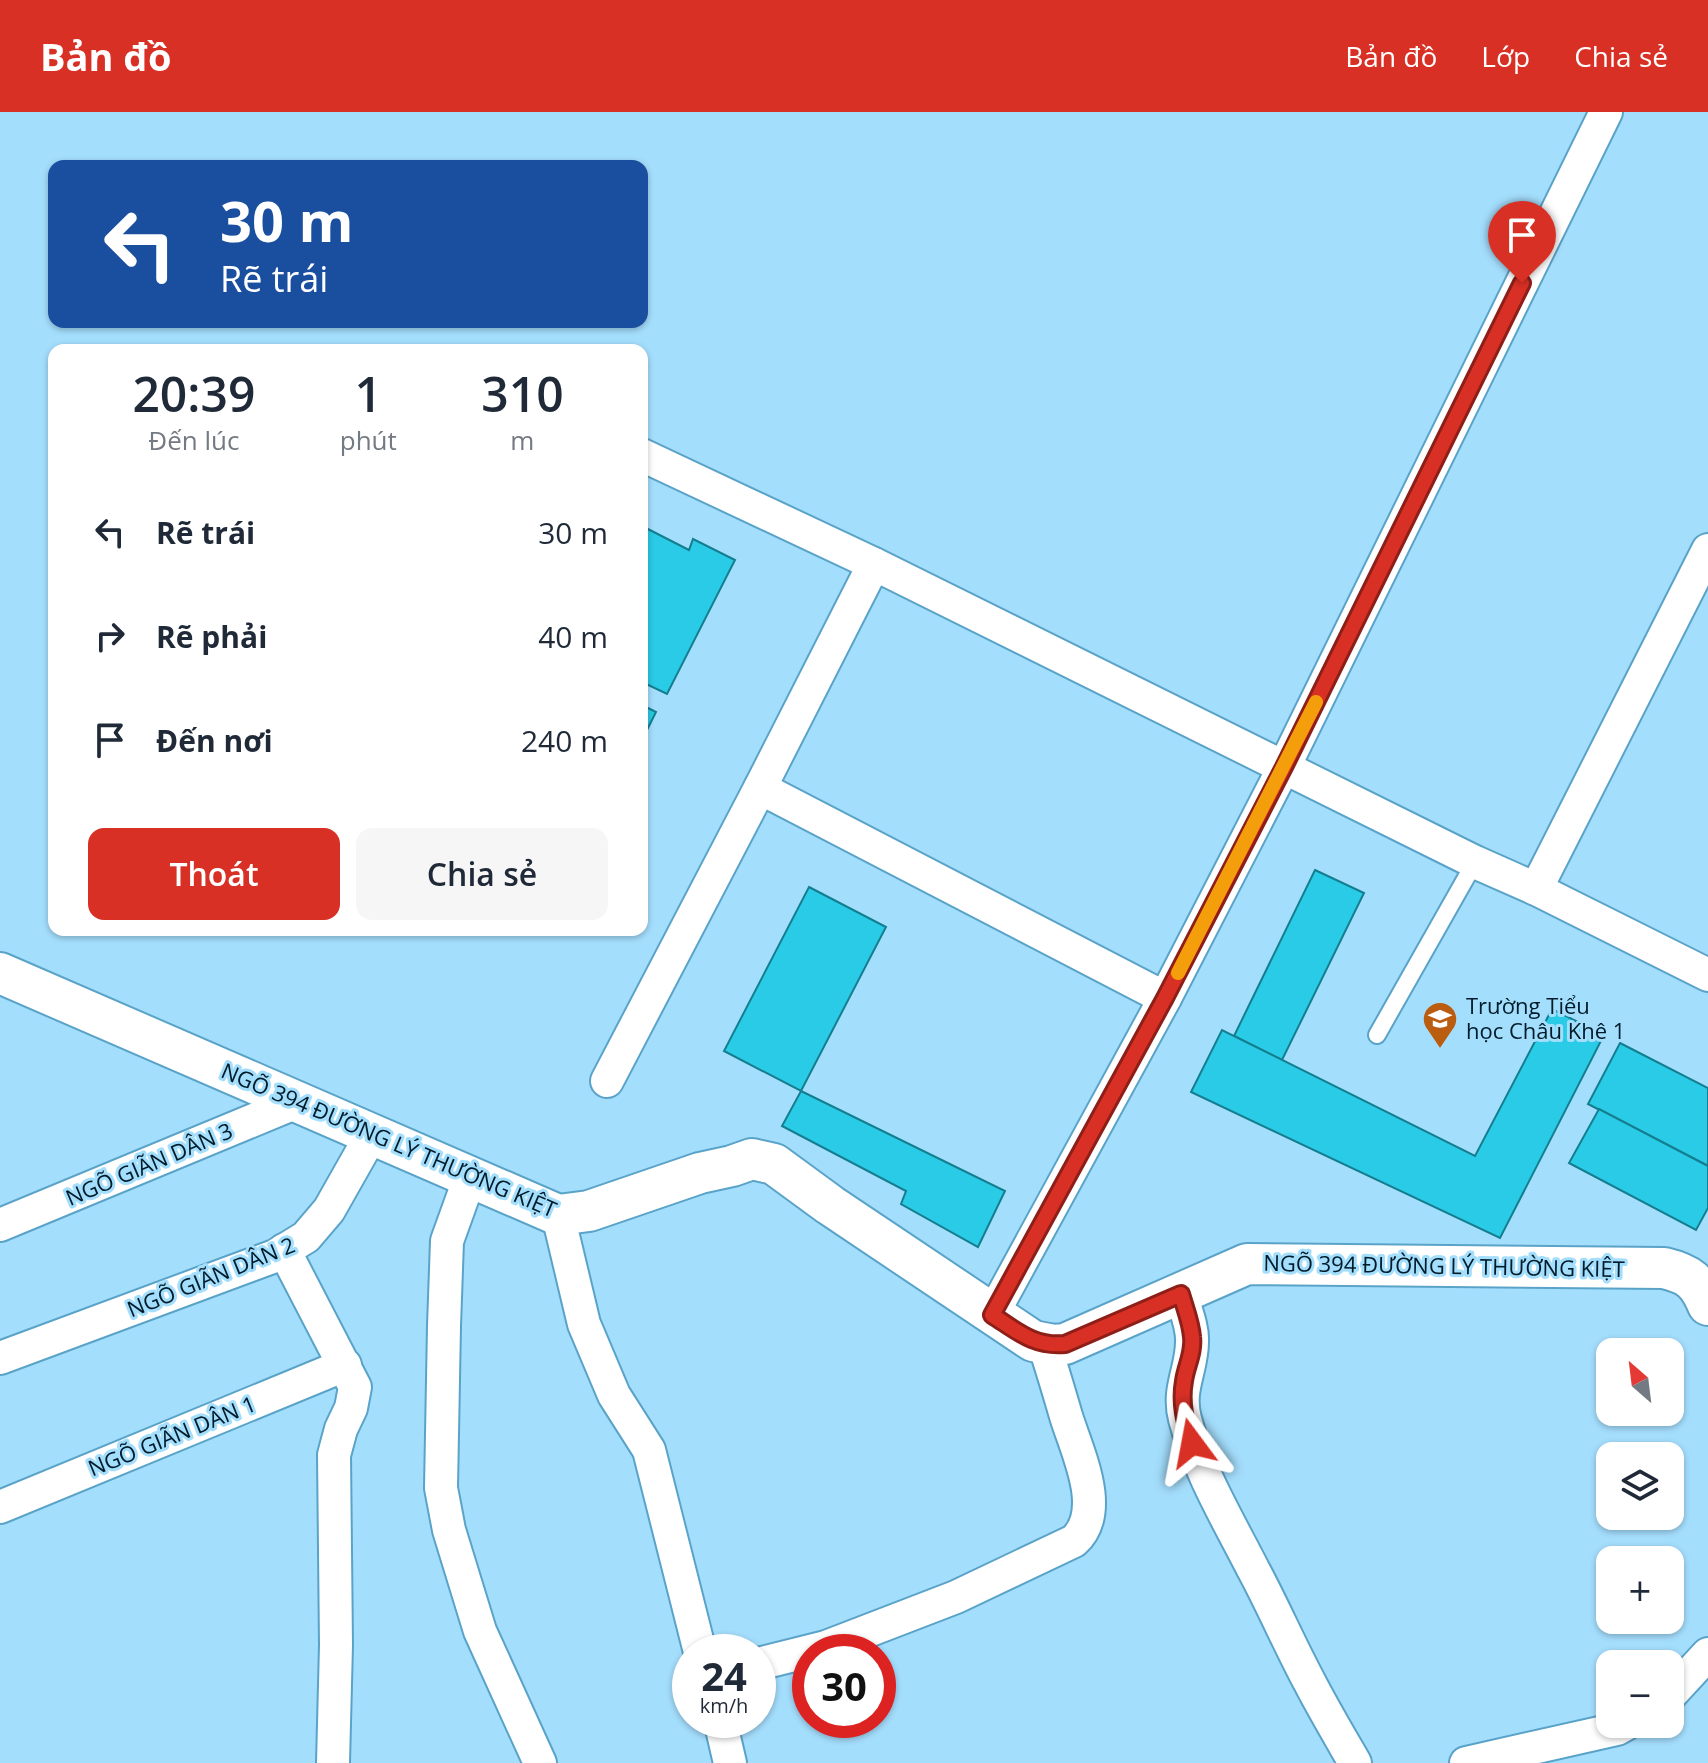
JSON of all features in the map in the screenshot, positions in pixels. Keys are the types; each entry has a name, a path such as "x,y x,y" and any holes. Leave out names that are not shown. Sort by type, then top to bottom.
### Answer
{"street":[{"path":"992,1315 1165,998 1284,767 1606,112"},
{"path":"648,458 874,564 1708,975"},
{"path":"1536,889 1708,550"},
{"path":"607,1081 874,564"},
{"path":"760,788 1165,998"},
{"name":"NGÕ 394 ĐƯỜNG LÝ THƯỜNG KIỆT","path":"0,973 558,1215 589,1211 700,1173 752,1159 774,1164 992,1315 1033,1341 1044,1344 1065,1344 1247,1264 1664,1268 1682,1273 1696,1283 1708,1305"},
{"name":"NGÕ GIÃN DÂN 3","path":"0,1225 297,1102"},
{"name":"NGÕ GIÃN DÂN 2","path":"0,1358 275,1256 306,1237 329,1210 372,1134"},
{"path":"470,1177 447,1241 441,1488 449,1530 480,1631 540,1763"},
{"path":"558,1215 584,1324 614,1395 649,1450 695,1634"},
{"path":"284,1250 355,1387 334,1455 336,1645 333,1763"},
{"path":"1181,1294 1192,1338 1182,1397 1183,1415 1192,1443 1310,1683 1355,1763"},
{"path":"776,1660 826,1647 956,1597 1074,1541 1082,1534 1087,1524 1089,1506 1087,1481 1044,1344"},
{"name":"NGÕ GIÃN DÂN 1","path":"0,1507 345,1365"},
{"path":"1684,1680 1708,1654"},
{"path":"1466,1763 1596,1734"},
{"path":"724,1738 730,1763"}],"lane":[{"path":"1377,1035 1475,862"}],"building":[{"path":"648,529 689,550 693,539 735,560 667,694 648,685"},
{"path":"648,708 656,712 648,728"},
{"path":"1315,870 1364,893 1282,1060 1234,1036"},
{"path":"809,887 886,927 801,1091 724,1051"},
{"path":"1552,1009 1604,1035 1500,1238 1191,1092 1222,1030 1475,1156"},
{"path":"1620,1043 1708,1088 1708,1166 1588,1104"},
{"path":"801,1091 1005,1191 978,1247 901,1204 906,1191 782,1126"},
{"path":"1599,1109 1708,1166 1708,1208 1696,1230 1569,1163"}],"slow traffic":[{"path":"1178,973 1316,702"}],"place":[{"name":"Trường Tiểu học Châu Khê 1","path":"1440,1050"}],"route":[{"path":"1192,1443 1183,1415 1182,1397 1192,1338 1181,1294 1065,1344 1033,1341 992,1315 1165,998 1284,767 1522,283"}]}
